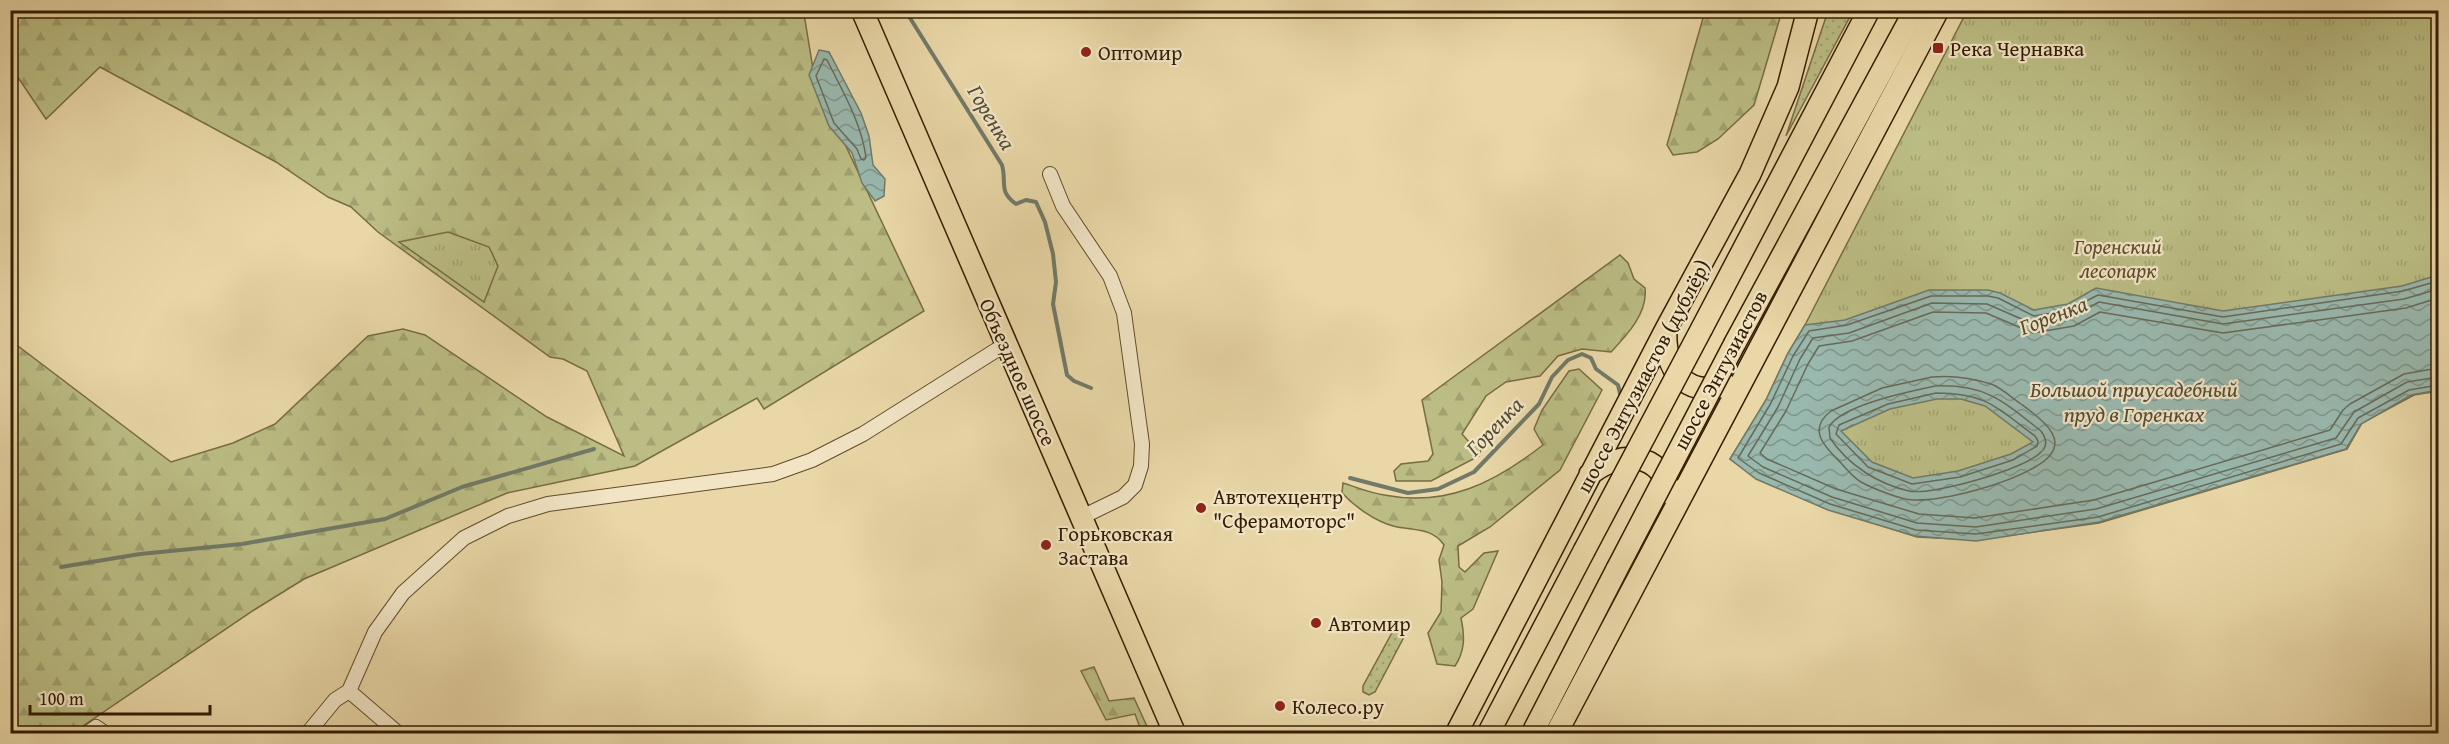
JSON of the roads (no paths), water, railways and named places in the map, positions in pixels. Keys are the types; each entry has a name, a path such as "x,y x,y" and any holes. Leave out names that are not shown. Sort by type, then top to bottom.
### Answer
{"main road":[{"name":"Объездное шоссе","path":"862,10 1175,734"},
{"name":"шоссе Энтузиастов (дублёр)","path":"1456,734 1630,397 1700,270 1775,120 1788,87 1808,10"},
{"name":"шоссе Энтузиастов","path":"1488,734 1869,10"},
{"name":"шоссе Энтузиастов","path":"1532,734 1735,343 1915,10"},
{"path":"1556,734 1938,10"},
{"path":"1666,329 1665,346 1668,361 1677,374 1689,383 1703,388 1719,387 1733,382 1746,371"},
{"path":"1590,474 1617,459 1632,458 1647,462 1659,471 1668,484 1672,512"}],"street":[{"path":"1050,174 1063,206 1110,276 1124,313 1142,444 1142,466 1136,485 1123,497 1082,517"},
{"path":"307,734 335,700 349,692 375,632 403,592 464,538 508,516 548,504 773,474 812,460 863,434 1005,344"},
{"path":"349,692 399,734"},
{"path":"86,734 96,727 106,734"}],"water":[{"path":"819,50 829,52 861,113 869,136 873,165 885,179 884,196 875,201 862,183 852,153 829,126 809,75"},
{"name":"Большой приусадебный пруд в Горенках","path":"2438,275 2438,390 2411,395 2361,424 2346,449 2099,522 1976,541 1915,536 1828,510 1756,479 1730,459 1766,400 1788,353 1805,325 1845,320 1929,290 1988,290 2000,293 2034,310 2068,304 2096,288 2223,311 2402,286","holes":["1937,399 1961,399 1985,406 2033,442 2011,454 1958,471 1913,478 1872,462 1841,431 1890,409"]}],"waterway":[{"name":"Горенка","path":"907,10 1002,165 1007,195 1016,204 1026,200 1036,202 1045,222 1053,254 1056,282 1053,304 1067,375 1074,381 1091,388"},
{"name":"Горенка","path":"1350,478 1408,493 1438,489 1474,472 1539,404 1552,377 1568,360 1582,354 1591,358 1596,369 1618,385 1621,398"},
{"path":"61,567 140,554 242,544 385,519 462,487 594,449"}],"place":[{"name":"Река Чернавка","path":"1938,48"},
{"name":"Оптомир","path":"1086,52"},
{"name":"Автотехцентр \"Сферамоторс\"","path":"1201,508"},
{"name":"Горьковская Застава","path":"1046,545"},
{"name":"Автомир","path":"1316,623"},
{"name":"Колесо.ру","path":"1280,706"}],"park label":[{"name":"Горенский лесопарк","path":"2118,258"}]}
